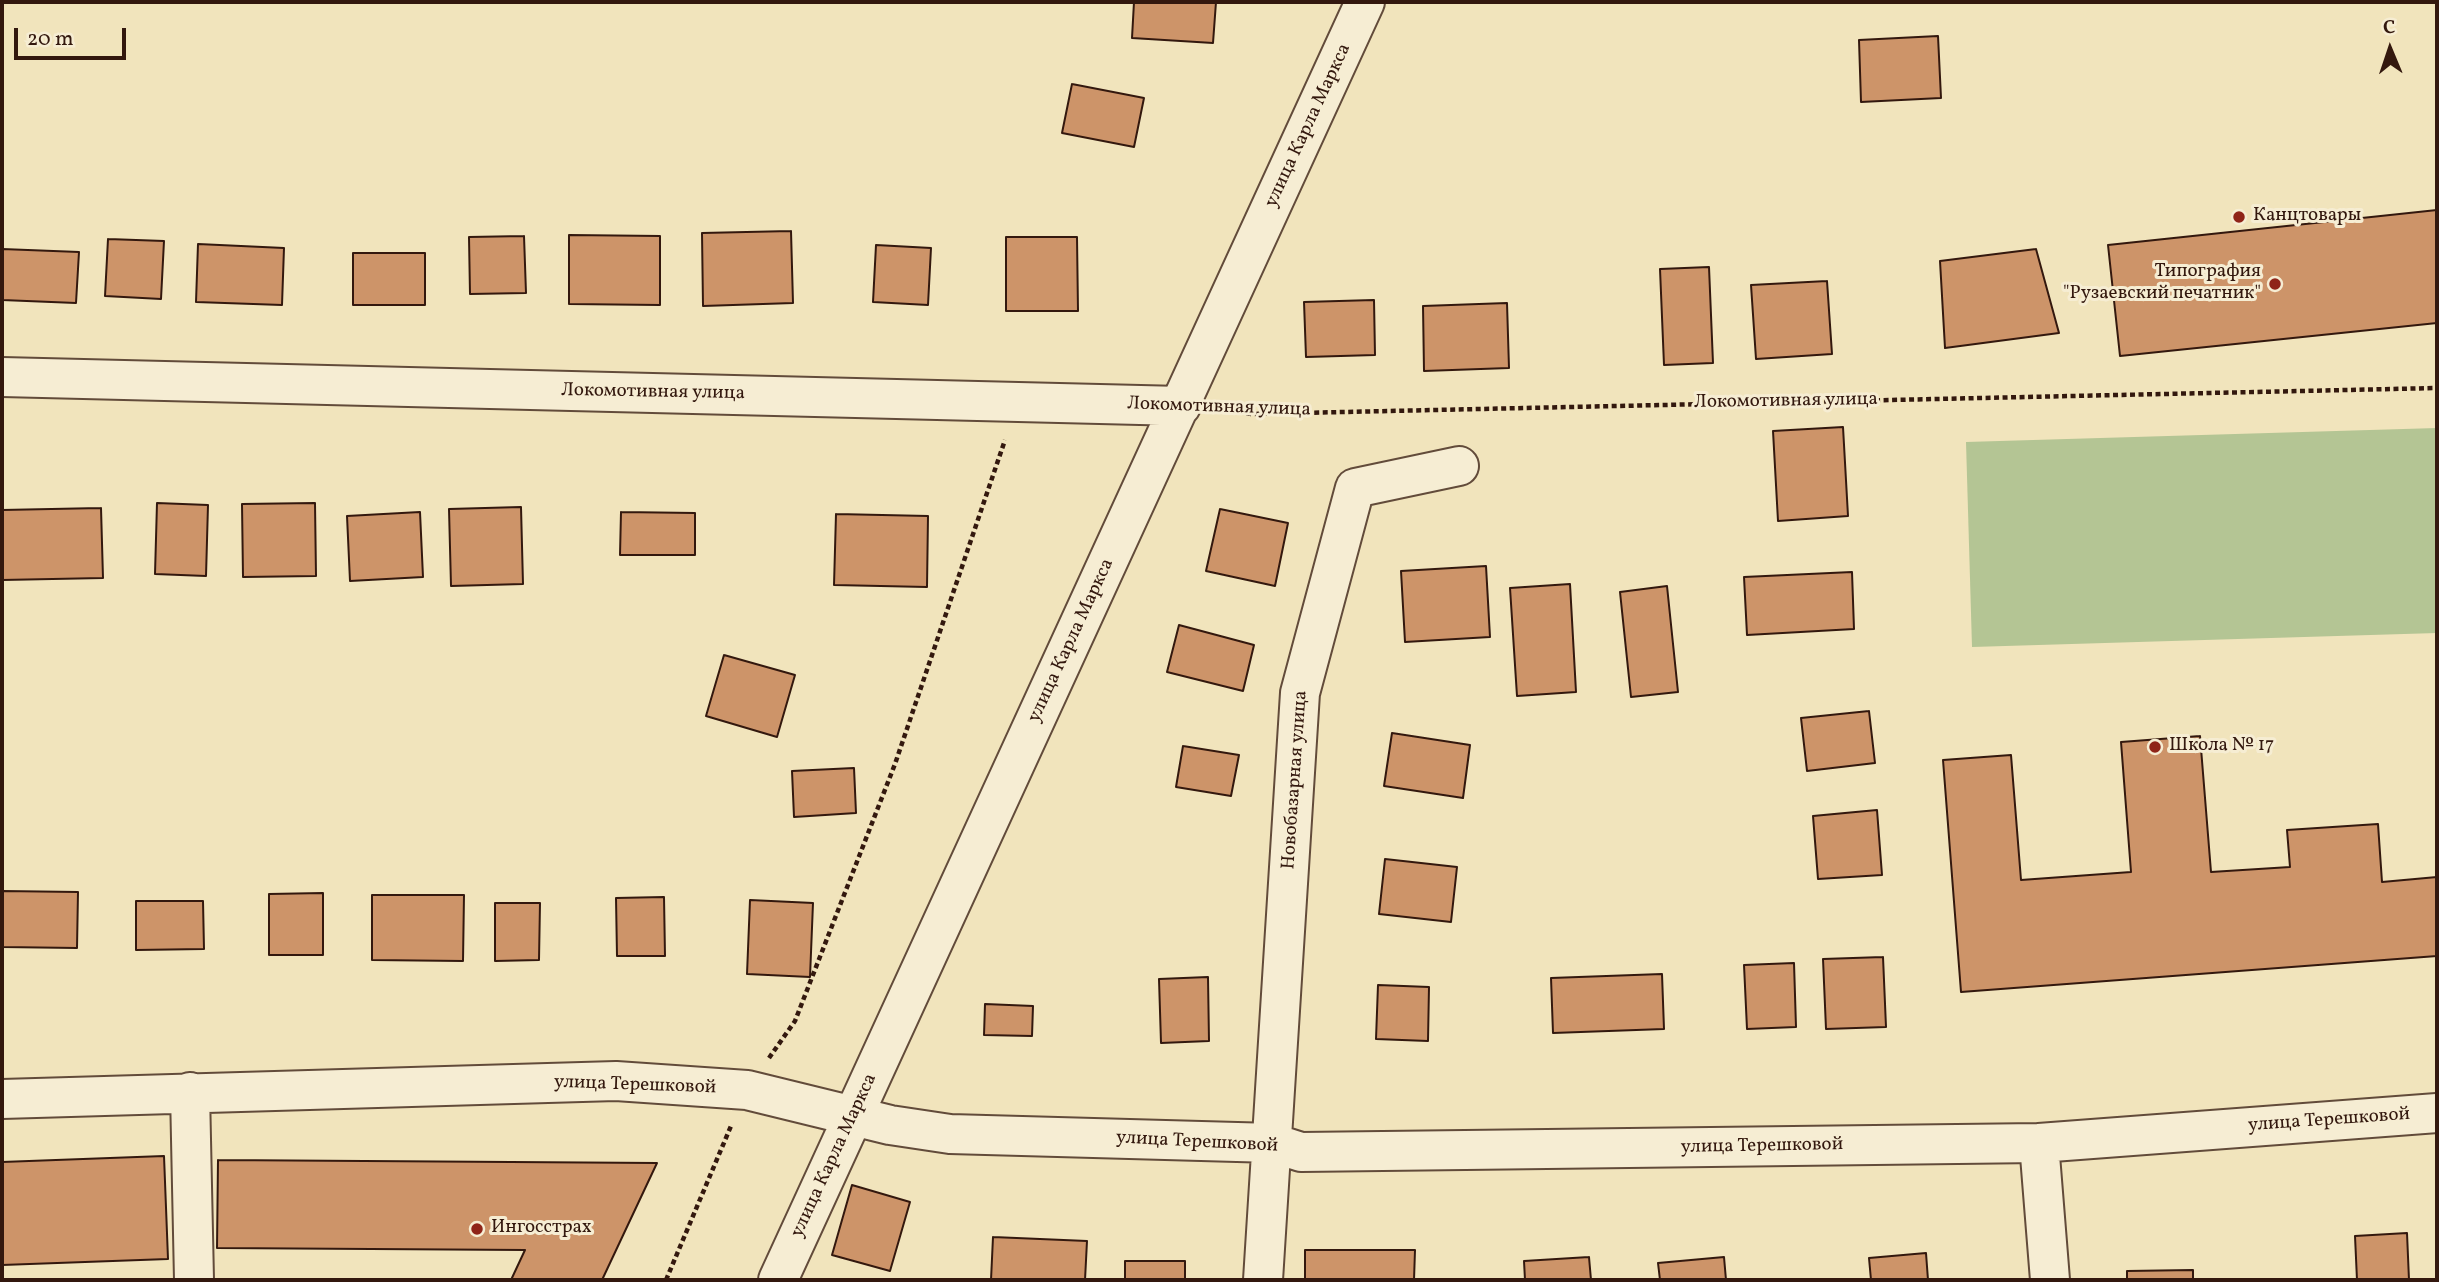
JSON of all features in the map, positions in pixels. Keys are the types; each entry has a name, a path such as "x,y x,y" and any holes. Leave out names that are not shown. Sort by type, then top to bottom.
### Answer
{"street":[{"name":"улица Карла Маркса","path":"778,1280 1365,2"},
{"name":"Локомотивная улица","path":"2,377 1181,406"},
{"name":"Новобазарная улица","path":"1273,1143 1300,693 1355,488 1459,466"},
{"name":"улица Терешковой","path":"2,1099 615,1081 747,1090 890,1125 950,1134 1273,1143 1301,1152 2039,1143 2437,1113"},
{"path":"190,1092 194,1280"},
{"path":"1263,1280 1273,1143"},
{"path":"2039,1143 2050,1280"}],"path":[{"name":"Локомотивная улица","path":"1181,406 1252,414 2437,388"},
{"path":"666,1280 747,1090 795,1021 895,764 1017,402"}],"green space":[{"path":"2437,428 2437,633 1972,647 1966,442"}],"building":[{"path":"1134,2 1216,2 1213,43 1132,38"},
{"path":"1938,36 1941,98 1861,102 1859,40"},
{"path":"1072,84 1144,98 1134,147 1062,133"},
{"name":"Типография \"Рузаевский печатник\"","path":"2437,210 2437,323 2120,356 2108,245"},
{"path":"791,231 793,303 703,306 702,233"},
{"path":"569,235 660,236 660,305 569,304"},
{"path":"524,236 526,293 470,294 469,237"},
{"path":"1006,237 1077,237 1078,311 1006,311"},
{"path":"108,239 164,241 161,299 105,296"},
{"path":"198,244 284,248 282,305 196,302"},
{"path":"876,245 931,248 928,305 873,302"},
{"path":"2,249 79,252 76,303 2,300"},
{"path":"2036,249 2059,333 1945,348 1940,261"},
{"path":"353,253 425,253 425,305 353,305"},
{"path":"1709,267 1713,363 1664,365 1660,269"},
{"path":"1827,281 1832,354 1756,359 1751,285"},
{"path":"1374,300 1375,355 1306,357 1304,302"},
{"path":"1507,303 1509,368 1424,371 1423,306"},
{"path":"1843,427 1848,516 1778,521 1773,431"},
{"path":"157,503 208,505 206,576 155,574"},
{"path":"315,503 316,576 243,577 242,504"},
{"path":"521,507 523,584 451,586 449,509"},
{"path":"101,508 103,578 2,580 2,510"},
{"path":"1220,509 1288,523 1275,586 1206,571"},
{"path":"420,512 423,577 350,581 347,516"},
{"path":"621,512 695,513 695,555 620,555"},
{"path":"836,514 928,516 927,587 834,585"},
{"path":"1486,566 1490,637 1405,642 1401,571"},
{"path":"1852,572 1854,629 1747,635 1744,577"},
{"path":"1570,584 1576,692 1517,696 1510,588"},
{"path":"1667,586 1678,692 1631,697 1620,592"},
{"path":"1179,625 1254,645 1243,691 1167,672"},
{"path":"724,655 795,675 777,737 706,716"},
{"path":"1869,711 1875,763 1807,771 1801,718"},
{"path":"1392,733 1470,745 1463,798 1384,786"},
{"path":"2200,736 2211,872 2290,867 2287,830 2378,824 2382,882 2437,877 2437,956 1961,992 1943,760 2011,755 2021,880 2131,872 2121,742"},
{"path":"1183,746 1239,755 1231,796 1176,787"},
{"path":"854,768 856,813 794,817 792,771"},
{"path":"1877,810 1882,875 1818,879 1813,816"},
{"path":"1385,859 1457,867 1451,922 1379,914"},
{"path":"2,891 78,892 77,948 2,947"},
{"path":"323,893 323,955 269,955 269,894"},
{"path":"372,895 464,895 463,961 372,960"},
{"path":"664,897 665,956 617,956 616,898"},
{"path":"750,900 813,903 810,977 747,974"},
{"path":"136,901 203,901 204,949 136,950"},
{"path":"495,903 540,903 539,960 495,961"},
{"path":"1883,957 1886,1027 1826,1029 1823,959"},
{"path":"1794,963 1796,1027 1747,1029 1744,965"},
{"path":"1662,974 1664,1029 1553,1033 1551,978"},
{"path":"1208,977 1209,1041 1161,1043 1159,979"},
{"path":"1378,985 1429,987 1428,1041 1376,1039"},
{"path":"985,1004 1033,1006 1032,1036 984,1035"},
{"path":"164,1156 168,1259 2,1265 2,1162"},
{"path":"218,1160 657,1163 602,1280 511,1280 525,1250 217,1248"},
{"path":"852,1185 910,1202 890,1271 832,1255"},
{"path":"2407,1233 2409,1280 2357,1280 2355,1236"},
{"path":"993,1237 1087,1241 1085,1280 991,1280"},
{"path":"1305,1250 1415,1250 1414,1280 1305,1280"},
{"path":"1926,1253 1928,1280 1871,1280 1869,1258"},
{"path":"1589,1257 1591,1280 1525,1280 1524,1261"},
{"path":"1724,1257 1726,1280 1660,1280 1658,1263"},
{"path":"1125,1261 1185,1261 1185,1280 1125,1280"},
{"path":"2193,1270 2193,1280 2127,1280 2127,1271"}],"place":[{"name":"Канцтовары","path":"2239,217"},
{"name":"Типография \"Рузаевский печатник\"","path":"2275,284"},
{"name":"Школа № 17","path":"2155,747"},
{"name":"Ингосстрах","path":"477,1229"}]}
